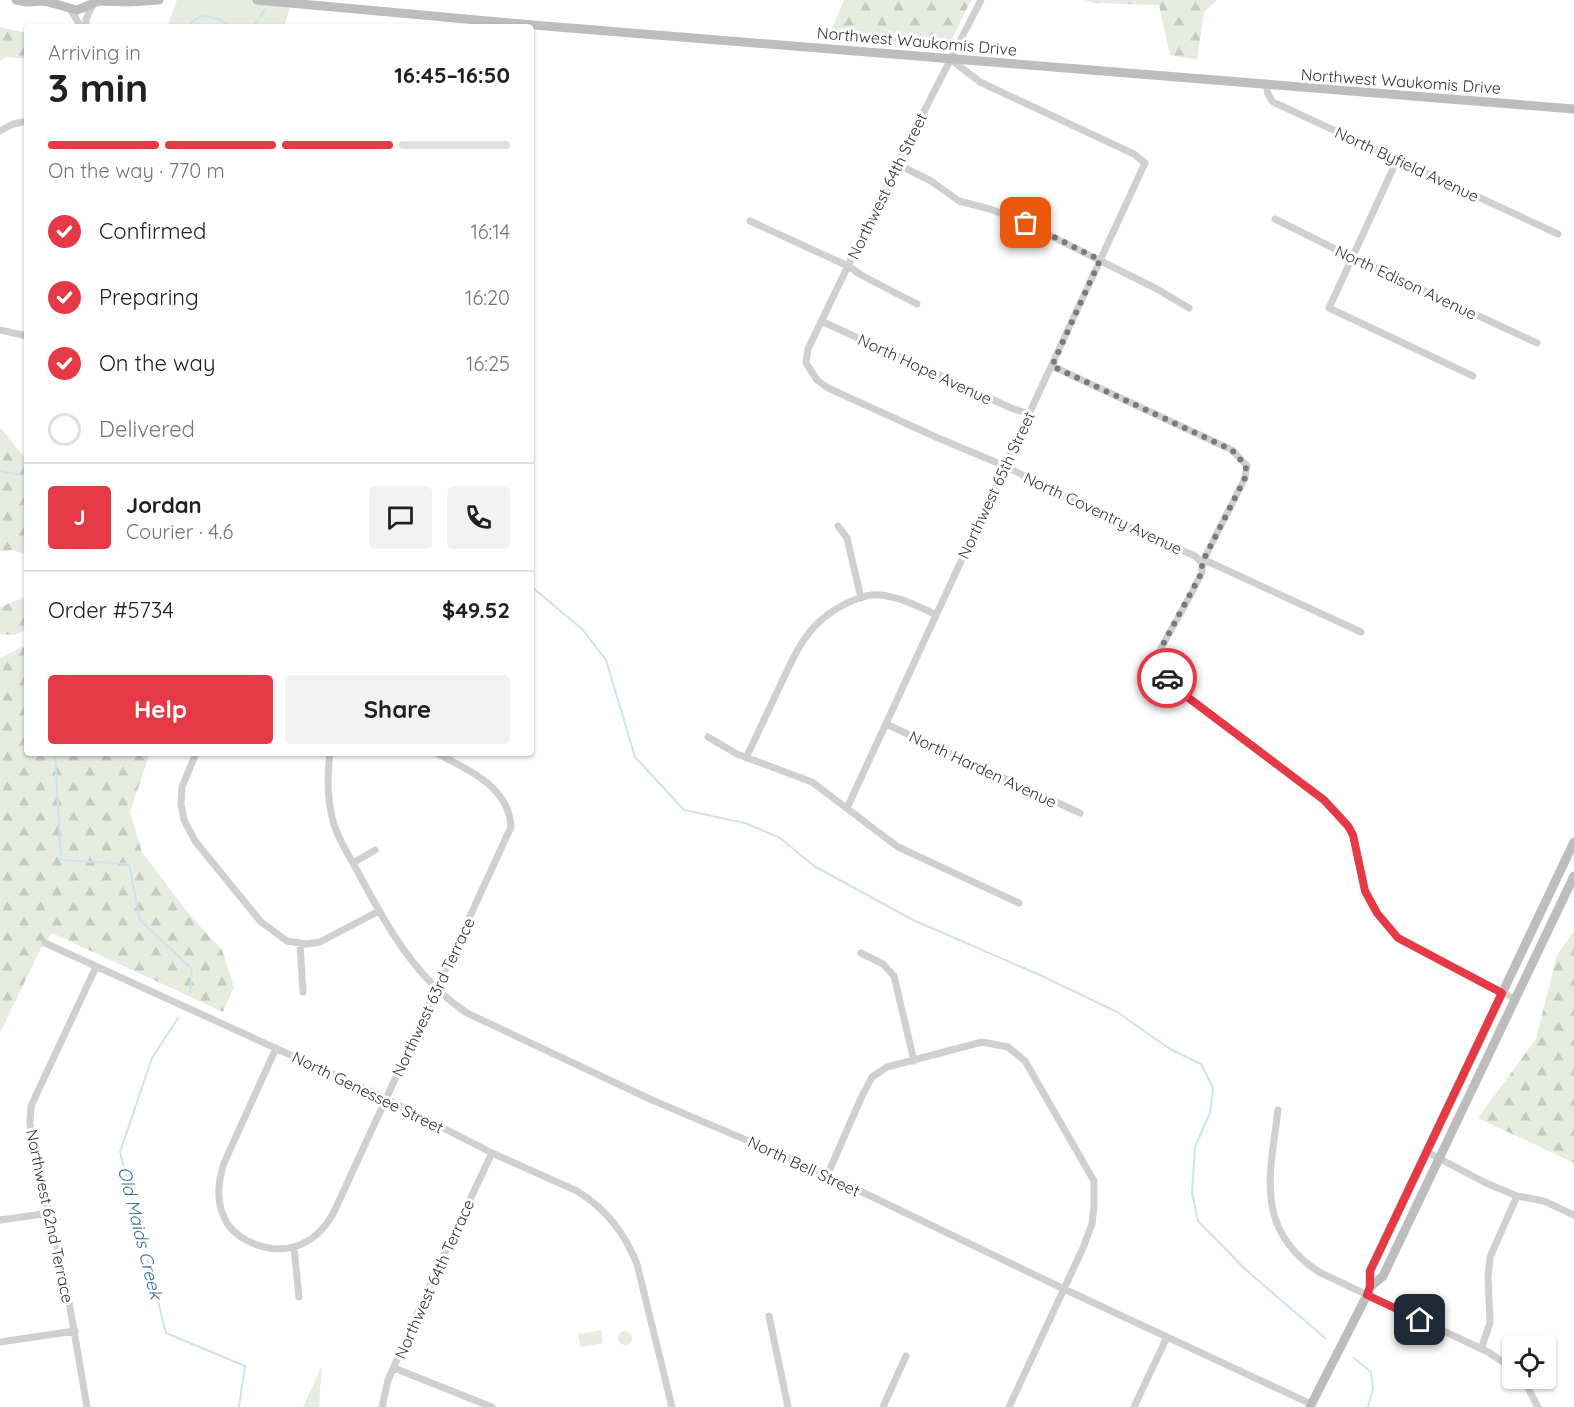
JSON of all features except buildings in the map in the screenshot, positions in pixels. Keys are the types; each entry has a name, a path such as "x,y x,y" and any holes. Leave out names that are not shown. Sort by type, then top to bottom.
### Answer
{"main road":[{"path":"16,0 44,1 77,10 94,2 159,0"},
{"name":"Northwest Waukomis Drive","path":"257,0 1266,86 1574,109"},
{"path":"1369,1291 1370,1271 1574,842"},
{"path":"1311,1406 1369,1291 1383,1276 1574,876"}],"street":[{"name":"Northwest 64th Street","path":"813,374 806,363 808,349 897,164 981,0"},
{"path":"86,24 94,2"},
{"path":"70,9 79,24"},
{"name":"Northwest 65th Street","path":"847,808 1145,163 1134,154 980,82 950,59"},
{"name":"North Byfield Avenue","path":"1266,86 1273,102 1558,234"},
{"path":"0,131 24,122"},
{"path":"1397,160 1329,308 1473,376"},
{"path":"897,164 932,181 959,201 990,209 1026,223 1157,289 1189,308"},
{"name":"North Edison Avenue","path":"1275,219 1537,343"},
{"path":"750,221 848,266 853,271 916,304"},
{"name":"North Hope Avenue","path":"821,321 1011,408 1030,414"},
{"path":"0,330 24,335"},
{"path":"1052,366 1232,450 1246,466 1245,478 1202,563 1202,572 1161,648 1158,666 1161,673 1186,696 1324,800 1348,826 1353,835 1365,891 1377,913 1398,938 1515,999"},
{"name":"North Coventry Avenue","path":"813,374 828,388 1005,466 1091,510 1195,556 1202,563 1209,562 1361,632"},
{"path":"838,526 847,538 861,598"},
{"path":"746,758 801,641 824,617 842,605 879,594 918,606 936,615"},
{"name":"North Harden Avenue","path":"886,724 1080,813"},
{"path":"708,737 746,758 812,782 898,847 1019,903"},
{"path":"194,756 182,787 181,804 184,820 195,841 261,922 287,941 300,944 320,942 379,911"},
{"name":"North Bell Street","path":"330,756 328,788 336,832 407,957 435,989 451,1003 652,1100 810,1167 1311,1406"},
{"name":"Northwest 63rd Terrace","path":"294,1248 315,1236 328,1222 511,827 510,816 499,794 474,772 442,756"},
{"path":"353,863 375,850"},
{"name":"North Genessee Street","path":"45,944 385,1098 492,1153 577,1191 602,1209 615,1223 630,1246 637,1264 672,1407"},
{"path":"300,944 303,992"},
{"path":"861,953 883,964 894,976 914,1061"},
{"name":"Northwest 62nd Terrace","path":"87,1407 75,1331 31,1134 32,1106 96,967"},
{"path":"827,1176 872,1077 887,1067 982,1042 1008,1047 1025,1061 1094,1181 1094,1206 1092,1224 1009,1407"},
{"path":"276,1048 224,1163 218,1182 219,1200 224,1220 236,1234 254,1244 273,1250 294,1248 299,1297"},
{"path":"1278,1110 1269,1183 1270,1201 1275,1219 1289,1245 1308,1264 1369,1291 1502,1362"},
{"path":"1427,1152 1517,1196 1544,1202 1574,1215"},
{"name":"Northwest 64th Terrace","path":"382,1407 393,1368 438,1265 492,1153"},
{"path":"1481,1349 1490,1323 1488,1277 1490,1257 1517,1196"},
{"path":"0,1220 50,1213"},
{"path":"769,1316 788,1407"},
{"path":"0,1342 75,1331"},
{"path":"1134,1407 1167,1337"},
{"path":"883,1407 906,1356"},
{"path":"393,1368 492,1407"},
{"path":"1529,1389 1538,1407"}],"green space":[{"path":"177,0 292,0 285,24 168,24"},
{"path":"844,0 971,0 946,51 831,31"},
{"path":"1085,0 1217,0 1204,12 1197,60 1170,55 1159,5 1092,3"},
{"path":"0,27 24,32 24,59 7,57 0,60"},
{"path":"0,427 24,457 24,554 12,550 0,551"},
{"path":"24,597 24,630 15,635 0,634 0,607"},
{"path":"24,646 24,756 149,756 130,812 142,852 188,913 222,950 234,987 223,1012 52,933 41,948 0,1033 0,658"},
{"path":"1574,931 1574,1163 1478,1118 1536,1039 1557,955"},
{"path":"601,1330 603,1343 581,1347 578,1334"},
{"path":"622,1331 628,1331 632,1338 628,1345 622,1345 618,1341 618,1335"},
{"path":"322,1366 319,1407 303,1407"}],"waterway":[{"path":"255,24 265,10"},
{"path":"191,24 204,16 215,18 226,24"},
{"name":"Old Maids Creek","path":"0,471 24,475"},
{"path":"534,589 582,629 606,660 635,757 684,810 745,823 780,838 814,866 913,920 1040,975 1117,1012 1170,1049 1201,1064 1213,1088 1210,1113 1195,1147 1192,1193 1198,1221 1246,1270 1325,1338"},
{"name":"Old Maids Creek","path":"55,756 61,860 129,864 140,920 192,969 190,992"},
{"name":"Old Maids Creek","path":"178,1018 152,1058 120,1152 166,1333 245,1366 239,1407"},
{"path":"1354,1358 1371,1372 1373,1389 1368,1407"}],"way so far":[{"path":"1026,223 1100,260 1052,366 1232,450 1246,466 1245,478 1202,563 1202,572 1161,648 1158,666 1167,678"}],"route":[{"path":"1167,678 1186,696 1324,800 1348,826 1353,835 1365,891 1386,926 1398,938 1502,993 1370,1271 1370,1287 1367,1295 1420,1320"}]}
